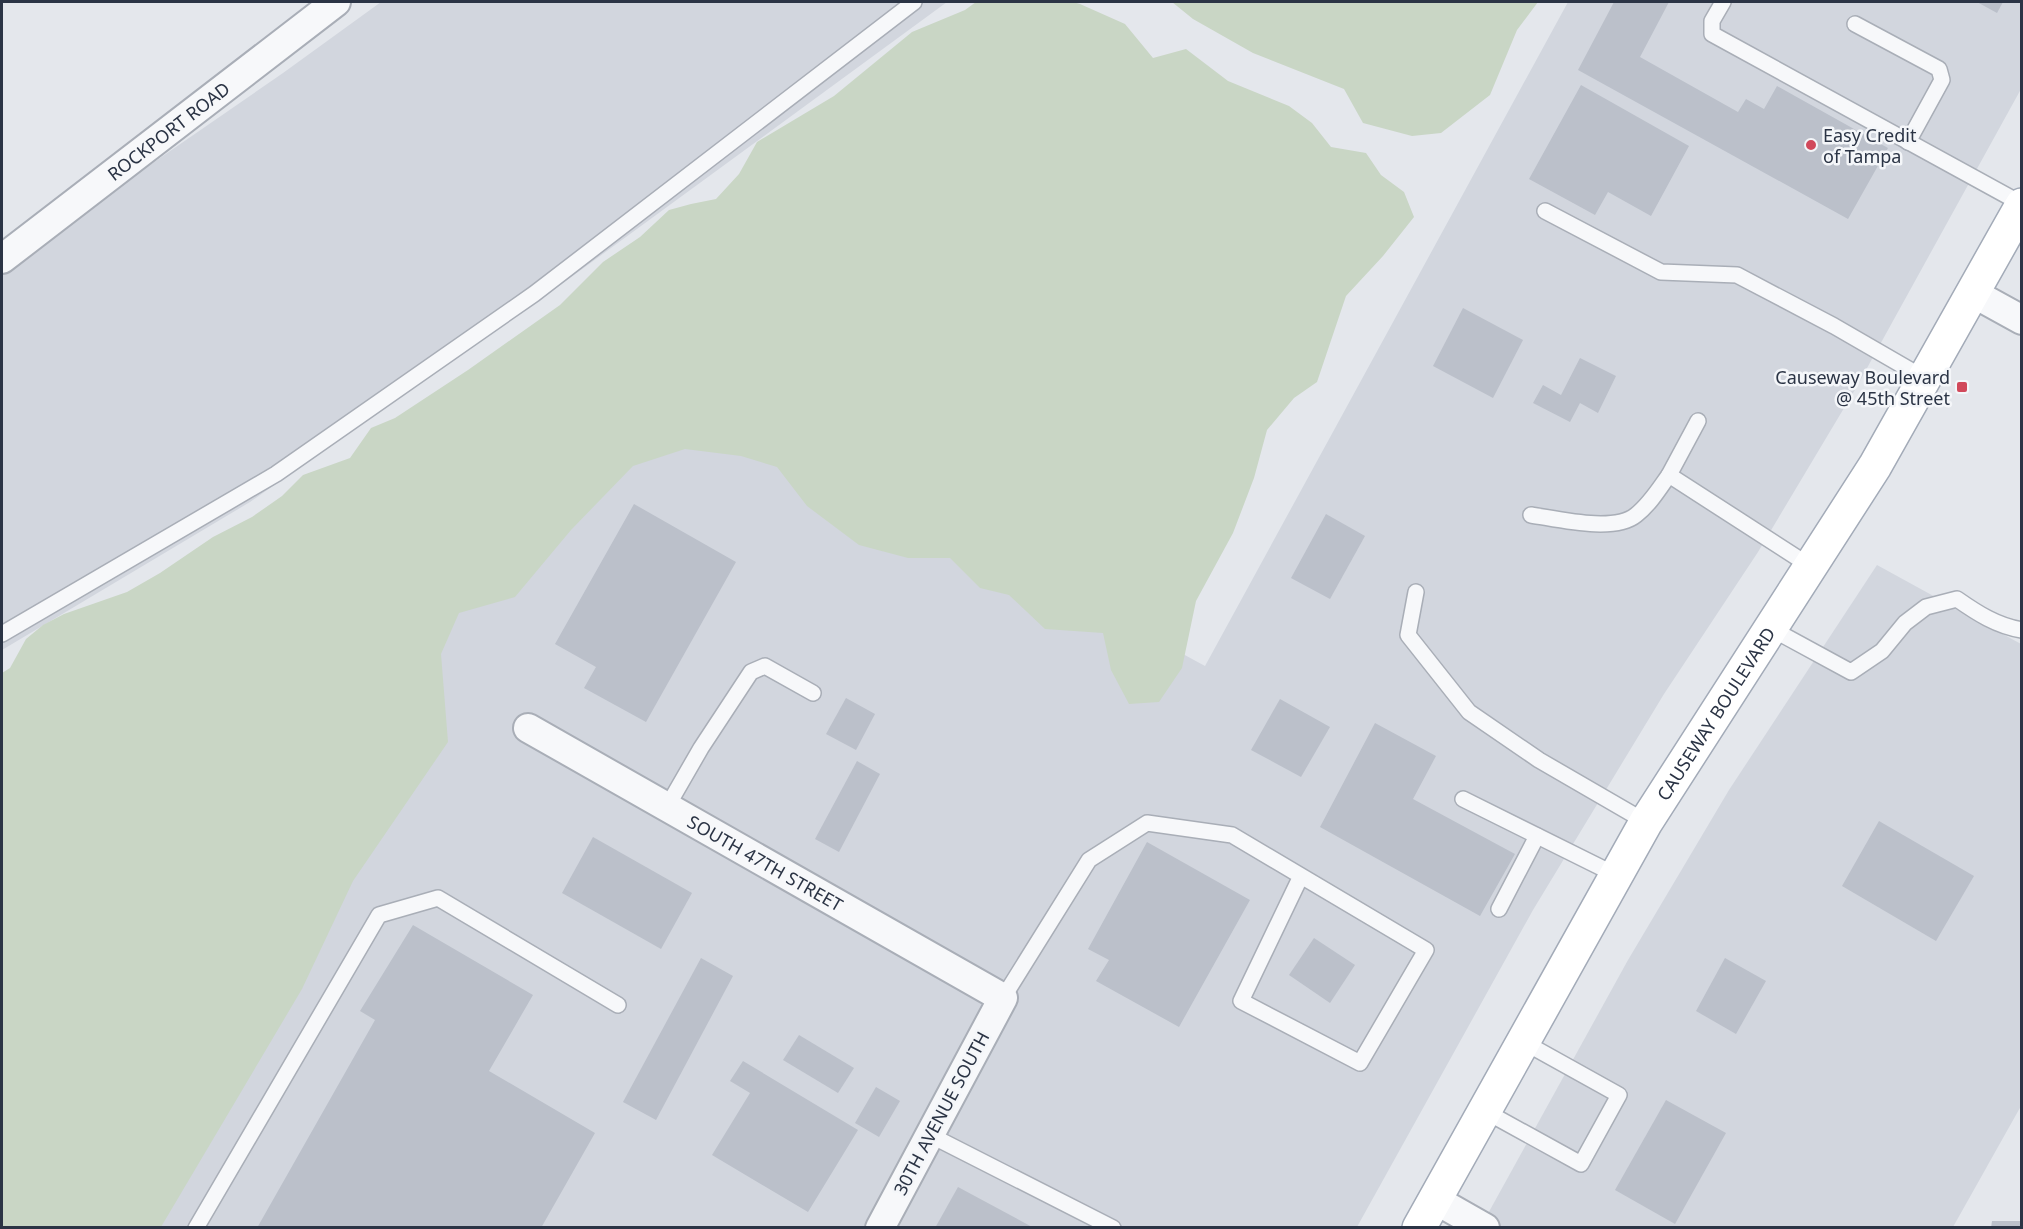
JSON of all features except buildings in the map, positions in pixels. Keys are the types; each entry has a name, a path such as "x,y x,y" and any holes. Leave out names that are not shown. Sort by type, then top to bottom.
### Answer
{"main road":[{"name":"CAUSEWAY BOULEVARD","path":"1419,1227 1646,822 1875,466 2022,204"}],"street":[{"name":"ROCKPORT ROAD","path":"2,260 336,2"},
{"path":"1973,293 2022,320"},
{"name":"SOUTH 47TH STREET","path":"528,728 1003,998"},
{"name":"30TH AVENUE SOUTH","path":"880,1227 1003,998"},
{"path":"1434,1199 1485,1227"}],"lane":[{"path":"2,633 276,474 534,294 914,2"},
{"path":"1723,2 1712,21 1712,34 2022,204"},
{"path":"1855,24 1939,69 1942,80 1908,142"},
{"path":"1545,211 1661,272 1737,275 1834,326 1924,378"},
{"path":"1531,515 1603,525 1634,517 1650,501 1669,475 1698,421"},
{"path":"1669,475 1810,566"},
{"path":"1416,592 1408,635 1469,712 1539,760 1646,822"},
{"path":"1770,628 1851,672 1882,651 1905,622 1926,607 1957,599 1980,615 2006,628 2022,630"},
{"path":"667,807 701,748 751,672 765,666 813,693"},
{"path":"1463,799 1616,875"},
{"path":"1003,998 1089,860 1147,823 1232,836 1301,876 1426,950 1360,1063 1241,1001 1301,876"},
{"path":"1499,909 1537,836"},
{"path":"196,1227 379,915 438,898 618,1005"},
{"path":"1483,1110 1581,1164 1620,1095 1522,1041"},
{"path":"930,1135 1113,1227"}],"shaded area":[{"path":"381,2 947,2 559,286 250,502 2,650 2,267 283,73"},
{"path":"1568,2 2021,2 2021,89 1856,388 1758,552 1664,694 1533,910 1357,1227 128,1228 454,573 688,385 1205,666"},
{"path":"1877,565 2021,644 2021,1106 1953,1227 1480,1228 1628,960 1729,790"}],"green space":[{"path":"976,2 1073,2 1125,24 1153,58 1186,49 1228,81 1289,106 1312,123 1331,147 1366,153 1381,175 1404,192 1414,217 1383,256 1346,296 1317,382 1294,398 1267,430 1254,478 1233,533 1196,601 1182,668 1159,702 1129,704 1111,670 1103,633 1045,629 1009,595 980,588 950,558 908,558 859,545 807,506 777,467 741,456 685,449 633,466 571,530 515,597 459,613 441,654 448,742 353,881 302,989 161,1227 2,1227 2,673 10,668 26,639 43,625 64,614 127,592 213,537 252,517 282,496 303,475 350,458 371,428 395,418 560,305 603,262 640,237 669,210 716,199 739,174 757,142 834,96 912,32 965,10"},
{"path":"1172,2 1538,2 1517,30 1490,95 1441,133 1412,136 1363,123 1344,89 1253,53 1193,19"}],"place":[{"name":"Easy Credit of Tampa","path":"1811,145"},
{"name":"Causeway Boulevard @ 45th Street","path":"1962,387"}]}
